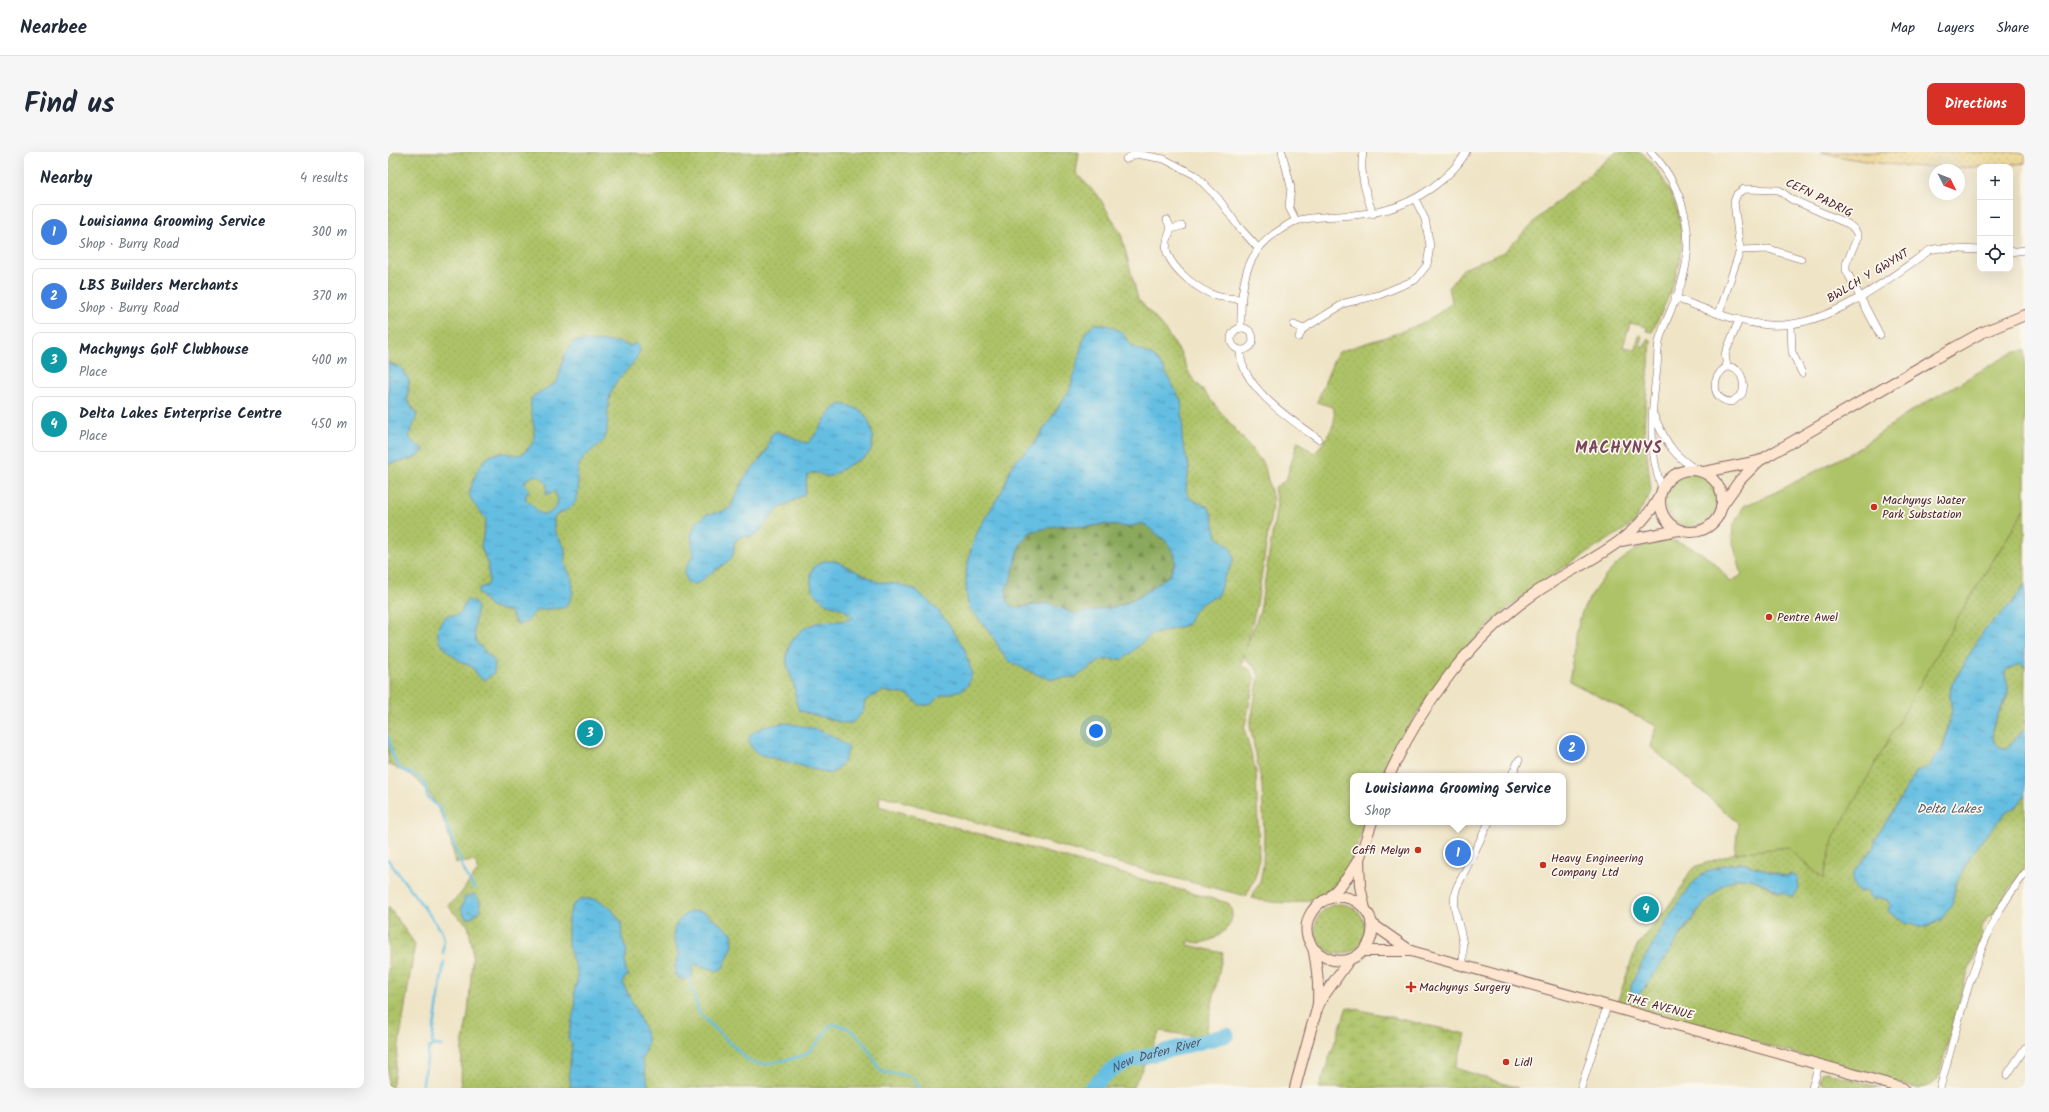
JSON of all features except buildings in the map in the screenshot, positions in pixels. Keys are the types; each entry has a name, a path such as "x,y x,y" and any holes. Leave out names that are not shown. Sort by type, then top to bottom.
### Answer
{"main road":[{"path":"1621,541 1679,530 1693,532 1707,528 1718,515 1721,507 1740,480 1760,461 1934,359 1981,334 2025,315"},
{"path":"1390,773 1402,747 1422,714 1466,655 1500,622 1537,592 1621,541 1644,520 1660,493 1674,474 1689,469 1700,471 1760,461"},
{"path":"1700,471 1716,482 1720,490 1721,507"},
{"path":"1660,493 1660,507 1663,516 1679,530"},
{"path":"1295,1088 1318,1004 1318,978 1314,949 1307,936 1308,920 1318,904 1329,898 1347,878 1359,859 1371,825"},
{"path":"1318,1004 1349,960 1363,951 1371,937 1371,923 1365,909 1360,886 1359,859"},
{"path":"1329,898 1348,898 1354,900 1365,909"},
{"name":"THE AVENUE","path":"1371,923 1411,950"},
{"path":"1314,949 1326,959 1333,961 1349,960"},
{"name":"THE AVENUE","path":"1363,951 1411,950 1903,1088"}],"street":[{"path":"1282,152 1291,188 1289,207 1296,221"},
{"path":"1363,152 1361,163 1364,187 1373,214"},
{"path":"1241,328 1240,299 1245,272 1258,248 1275,233 1296,221 1373,214 1395,208 1415,199 1441,182 1462,160 1466,152"},
{"path":"1651,152 1672,179 1682,201 1688,233 1687,260 1682,282 1660,339 1652,439 1660,493"},
{"path":"1126,159 1135,153 1164,159 1195,175 1218,198 1238,226 1258,248"},
{"name":"CEFN PADRIG","path":"1719,314 1740,250 1734,212 1734,202 1737,194 1744,189 1779,190 1791,199 1848,224 1855,230 1858,236 1846,264 1846,270 1880,335"},
{"path":"1299,337 1303,329 1345,303 1379,295 1414,280 1427,265 1430,246 1425,219 1415,199"},
{"path":"1167,220 1171,229 1167,239 1167,253 1177,267 1194,285 1216,296 1240,299"},
{"path":"1171,229 1182,226"},
{"name":"BWLCH Y GWYNT","path":"1675,298 1739,320 1770,325 1791,325 1813,319 1860,297 1930,250 1939,248 1977,250"},
{"path":"1740,250 1769,249 1801,259"},
{"path":"2013,252 2025,250"},
{"path":"1726,367 1725,354 1739,320"},
{"path":"1294,325 1303,329"},
{"path":"1791,325 1792,352 1802,373"},
{"path":"1240,351 1250,348 1254,338 1251,332 1241,328 1234,331 1231,337 1232,344 1240,351 1240,360 1245,371 1260,391 1279,410 1318,439"},
{"path":"1726,367 1730,367 1738,371 1743,380 1742,394 1732,402 1720,398 1715,387 1715,380 1718,374 1726,367"},
{"path":"1653,414 1666,442 1673,452 1700,471"},
{"path":"1512,773 1519,760"},
{"path":"1463,964 1462,939 1454,911 1453,900 1456,889 1488,825"},
{"path":"1940,1088 1969,986 1984,945 2000,911 2025,873"},
{"path":"1581,1088 1607,1006"},
{"path":"2007,1075 2025,1048"},
{"path":"1812,1088 1819,1065"}],"green space":[{"path":"388,152 631,152 647,156 669,153 699,155 708,152 1079,152 1076,173 1099,197 1121,234 1138,299 1163,327 1180,352 1190,375 1264,464 1273,500 1257,604 1246,648 1260,611 1277,504 1274,488 1286,480 1298,441 1315,454 1327,437 1333,425 1334,413 1332,407 1317,402 1335,357 1339,352 1398,333 1427,320 1440,312 1452,302 1449,287 1463,269 1504,252 1539,217 1616,152 1641,152 1659,173 1666,185 1677,210 1680,223 1681,251 1677,272 1666,303 1652,332 1646,331 1647,327 1630,323 1623,347 1636,349 1639,335 1642,336 1640,343 1643,348 1649,339 1651,340 1644,425 1651,491 1636,517 1638,520 1539,584 1513,604 1490,625 1448,670 1430,694 1397,747 1384,773 1350,773 1350,825 1364,825 1350,866 1342,880 1332,890 1320,897 1294,903 1279,903 1251,898 1260,882 1263,866 1264,835 1262,785 1250,726 1259,676 1255,666 1247,661 1244,655 1241,666 1251,670 1255,679 1244,729 1256,771 1259,858 1255,878 1246,896 1154,873 880,795 879,806 1228,903 1232,916 1227,928 1222,933 1210,940 1200,943 1189,941 1188,945 1223,953 1205,1038 1160,1031 1133,1088 461,1088 462,1047 468,1014 473,951 468,925 453,912 448,905 459,896 478,870 475,861 456,863 442,816 430,794 413,777 388,764 388,464 413,459 424,451 424,449 412,443 409,438 416,411 407,400 409,383 394,364 388,363"},
{"name":"Pentre Awel","path":"2025,350 2025,509 1956,620 1834,837 1823,879 1788,847 1735,853 1738,823 1651,747 1656,726 1569,681 1582,612 1598,586 1621,560 1635,550 1649,543 1664,540 1678,542 1688,546 1713,562 1730,582 1742,575 1732,540 1733,526 1744,506 1778,491 1856,450 1916,408 2012,353"},
{"path":"1691,473 1701,475 1710,481 1716,490 1718,500 1716,510 1710,519 1701,525 1691,527 1681,525 1672,519 1666,510 1664,500 1666,490 1672,481 1681,475"},
{"path":"2025,509 2025,585 2012,603 1983,632 1951,686 1950,696 1952,710 1943,748 1875,840 1874,847 1856,869 1864,890 1887,900 1891,907 1889,912 1905,923 1926,927 1941,920 1954,897 1956,883 1975,848 2006,813 2017,806 2025,796 2025,867 1992,916 1989,915 1980,930 1983,934 1966,977 1938,1079 1928,1086 1916,1088 1617,1003 1636,948 1677,895 1694,867 1735,853 1788,847 1823,879 1833,837 1956,620","holes":["1742,863 1783,876 1792,875 1782,894 1752,879 1740,878 1725,883 1707,900 1658,967 1646,988 1681,904 1694,883 1703,875 1713,869 1726,865"]},
{"path":"1143,523 1166,540 1175,554 1175,566 1167,578 1154,588 1120,605 1102,610 1075,614 1042,604 1033,604 1017,608 1010,605 1007,601 1006,589 1019,547 1021,542 1028,534 1033,531 1039,528 1053,526 1087,527 1105,524 1128,526"},
{"path":"2022,663 2025,668 2025,728 2007,748 2003,749 1996,744 1992,731 2007,697 2005,672 2006,669"},
{"path":"1335,904 1345,904 1358,911 1365,924 1365,934 1358,947 1345,954 1335,954 1326,950 1319,943 1315,934 1315,924 1319,915 1326,908"},
{"path":"388,906 415,944 392,1088 388,1088"},
{"path":"1347,1007 1466,1034 1455,1068 1518,1088 1319,1088"},
{"path":"1826,1072 1881,1088 1839,1088 1819,1082 1821,1073"}],"sand":[{"path":"1821,152 2025,152 2025,163 1977,164 1977,167 1965,167 1965,164 1929,164 1929,167 1923,167 1846,158"}],"water":[{"path":"1096,323 1113,327 1122,333 1133,347 1153,356 1162,366 1181,400 1183,422 1182,440 1189,467 1186,491 1191,499 1208,507 1212,514 1217,537 1229,546 1234,556 1233,562 1217,597 1198,606 1187,625 1151,635 1124,659 1102,660 1076,677 1050,679 1012,663 1004,656 990,632 969,608 966,592 966,572 971,549 978,530 1003,489 1013,463 1034,444 1070,389 1085,333","holes":["1143,523 1166,541 1175,555 1175,563 1170,575 1139,597 1120,606 1075,614 1047,603 1019,608 1011,606 1007,601 1006,589 1010,582 1020,545 1028,534 1033,531 1061,525 1088,527 1103,524 1128,527"]},
{"path":"574,341 618,342 630,346 637,343 640,350 635,361 618,379 612,390 609,402 605,439 587,455 579,466 578,495 576,500 571,507 554,517 554,530 565,548 565,564 572,579 573,592 568,605 563,608 538,610 524,623 517,624 510,612 490,607 478,592 479,588 487,586 489,582 488,565 481,547 486,519 473,503 469,494 476,474 484,461 489,457 502,453 520,455 528,449 534,436 531,399 557,382 564,356","holes":["535,475 541,477 547,484 546,495 555,491 558,501 556,507 548,514 541,514 525,498 529,490 524,482"]},
{"path":"388,363 400,367 409,380 407,400 417,415 410,438 424,449 424,451 413,459 388,464"},
{"path":"841,404 859,410 867,418 873,440 869,453 863,458 830,476 813,473 807,476 805,494 777,510 758,533 750,537 741,536 737,539 734,544 734,552 731,559 698,583 694,585 687,582 684,572 693,555 691,534 696,523 707,514 721,512 730,508 745,477 766,452 771,435 774,432 779,432 799,441 808,443 831,412"},
{"path":"824,561 836,561 878,582 898,584 916,590 935,607 948,623 964,648 972,673 968,685 962,690 940,696 930,705 920,705 908,695 882,691 865,701 863,712 852,723 843,723 800,711 787,664 790,644 798,633 810,625 853,618 843,609 825,603 814,592 811,585 811,572 815,566"},
{"name":"Delta Lakes","path":"2025,585 2025,668 2021,663 2006,670 2005,672 2008,691 1995,721 1993,736 1996,743 2003,749 2007,748 2025,728 2025,796 2017,806 2006,813 1975,848 1956,883 1952,904 1941,920 1926,927 1905,923 1889,912 1888,909 1891,907 1887,900 1878,897 1874,900 1868,896 1869,893 1867,891 1859,892 1857,890 1853,880 1854,872 1874,847 1875,840 1917,771 1928,767 1943,748 1952,710 1950,696 1951,686 1983,632 2012,603"},
{"path":"467,600 473,601 477,607 474,630 476,642 495,662 494,673 485,680 479,676 471,666 463,663 450,653 440,642 438,636 438,630 441,623 447,615 459,614"},
{"path":"786,723 803,726 835,737 849,748 843,763 831,774 758,754 751,746 749,740 751,735 756,731 771,725"},
{"path":"1742,863 1783,876 1792,875 1798,877 1799,889 1793,897 1755,880 1742,878 1728,882 1714,893 1700,909 1685,928 1659,968 1637,996 1632,994 1631,989 1640,967 1659,933 1689,888 1695,881 1711,870 1729,864"},
{"path":"474,894 479,899 481,910 470,918 466,918 461,909 465,897"},
{"path":"581,899 595,899 610,907 621,922 622,938 627,951 625,961 626,971 629,976 625,977 623,983 644,1028 648,1042 642,1059 649,1088 571,1088 569,1073 572,1044 568,1038 575,1006 574,991 577,981 577,972 568,946 568,919 572,906"},
{"path":"693,911 704,912 732,933 733,945 723,968 718,971 694,965 692,969 693,976 683,980 675,975 678,950 673,936 675,926 680,919 684,915"}],"waterway":[{"path":"388,736 393,756 400,769 419,777 425,784 427,796 440,809 464,871 474,888"},
{"path":"388,860 441,930 444,938 443,954"},
{"path":"434,1045 432,1041 444,962"},
{"path":"689,978 699,1013 750,1062 765,1064 806,1054 813,1048 831,1025 840,1025 855,1034 862,1041 868,1048 881,1072 907,1075 913,1079 920,1088"},
{"name":"New Dafen River","path":"1091,1088 1111,1070 1131,1060 1227,1035"},
{"path":"422,1088 429,1048 434,1045 442,1046"}],"place":[{"name":"Machynys Water Park Substation","path":"1874,507"},
{"name":"Pentre Awel","path":"1769,617"},
{"name":"Machynys Golf Clubhouse","path":"590,733"},
{"name":"LBS Builders Merchants","path":"1572,748"},
{"name":"Caffi Melyn","path":"1418,850"},
{"name":"Louisianna Grooming Service","path":"1458,853"},
{"name":"Heavy Engineering Company Ltd","path":"1543,865"},
{"name":"Delta Lakes Enterprise Centre","path":"1646,909"},
{"name":"Machynys Surgery","path":"1411,987"},
{"name":"Lidl","path":"1506,1062"}],"district":[{"name":"MACHYNYS","path":"1619,448"}]}
